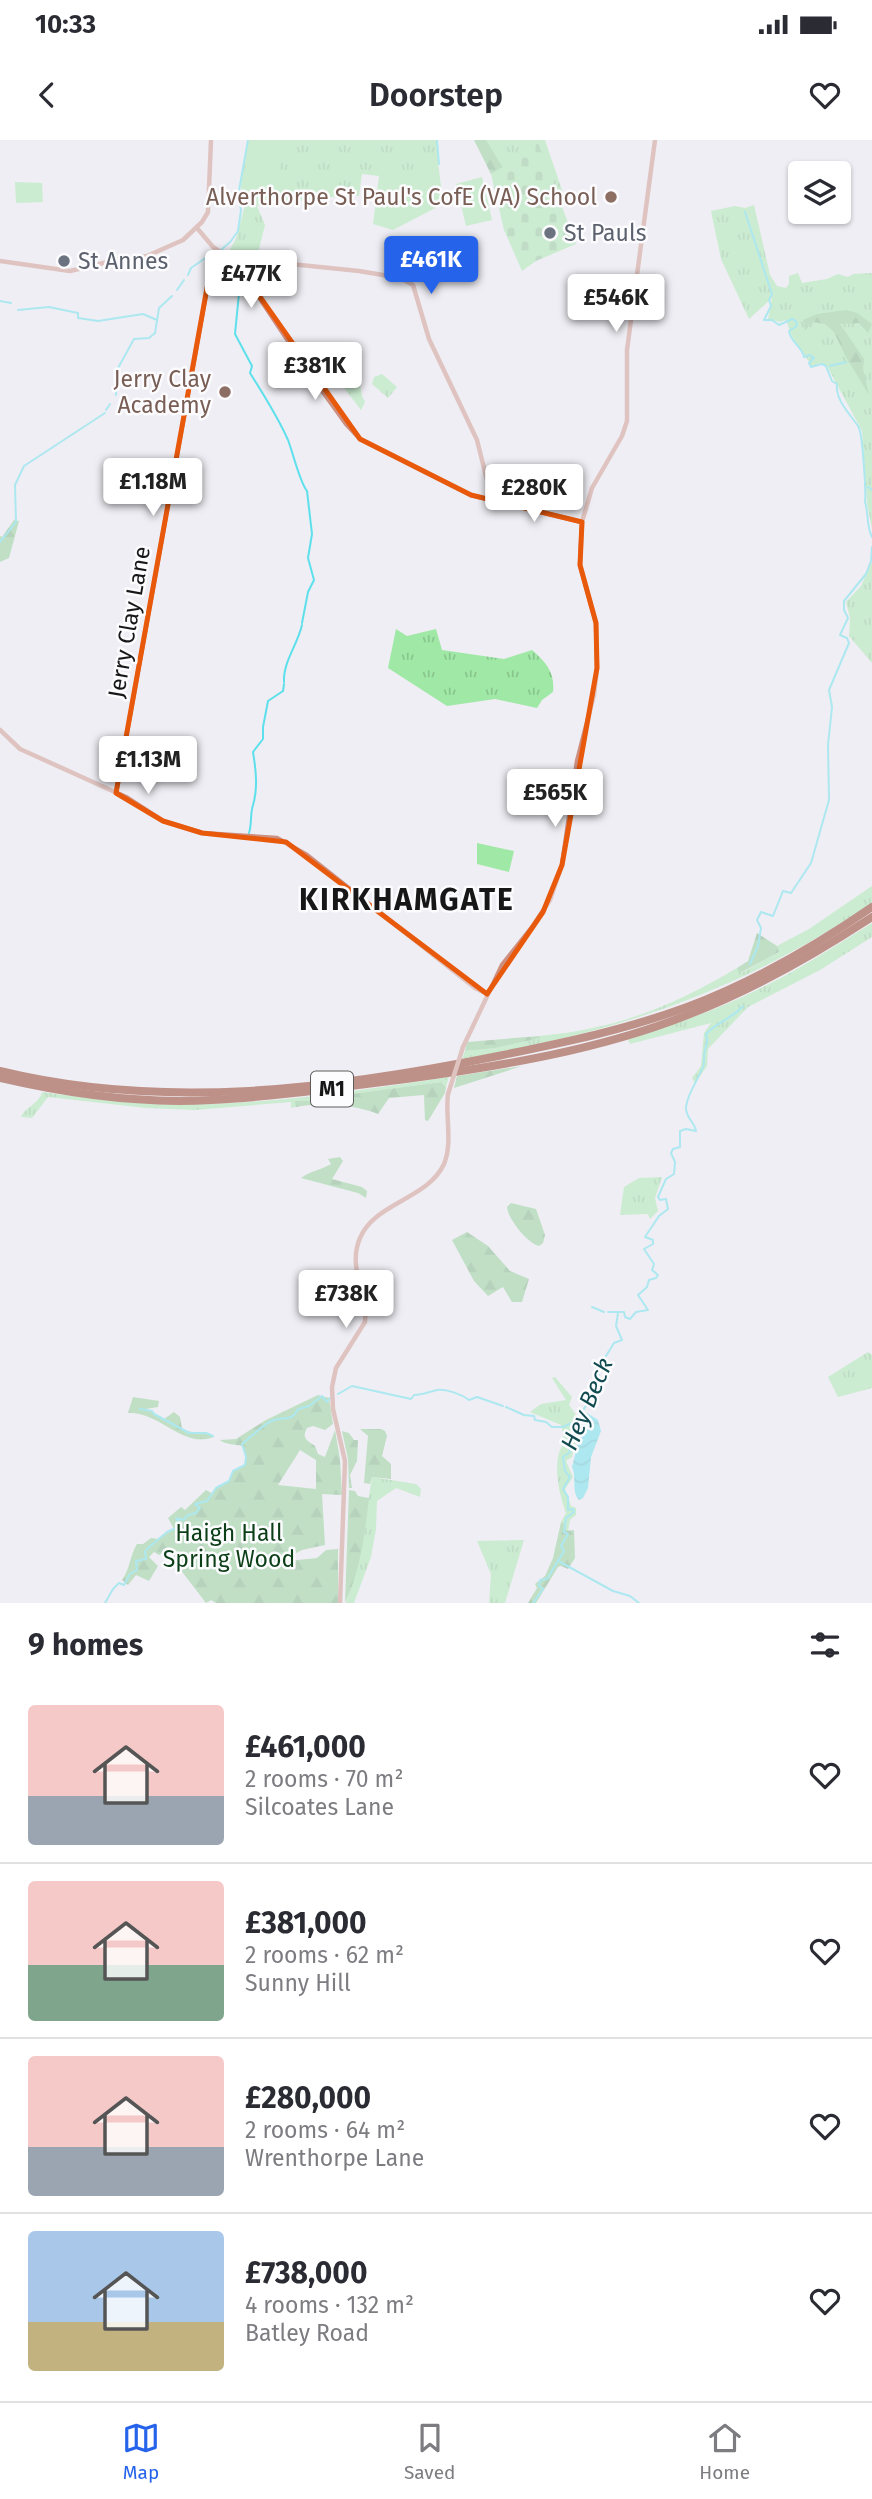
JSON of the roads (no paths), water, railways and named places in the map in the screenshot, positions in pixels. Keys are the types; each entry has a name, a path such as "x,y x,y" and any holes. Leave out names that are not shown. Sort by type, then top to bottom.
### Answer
{"highway":[{"name":"M1","path":"0,1078 109,1097 208,1100 273,1096 468,1070 614,1035 686,1007 791,960 872,907"},
{"name":"M1","path":"626,1031 689,1015 748,989 832,943 872,916"},
{"name":"M1","path":"0,1071 34,1082"}],"street":[{"path":"0,261 75,271 147,256 183,240 197,228 209,207 208,162 211,140"},
{"path":"340,1603 345,1461 333,1409 332,1387 336,1368 365,1322 355,1269 360,1236 373,1219 403,1202 441,1169 447,1154 448,1094 463,1047 502,965 543,912 552,895 562,864 577,761 594,695 597,668 596,623 580,565 582,522 592,488 622,436 627,421 627,350 655,140"},
{"path":"197,228 213,247 230,258 359,271 401,278 413,285 429,339 477,440 492,500"},
{"name":"Jerry Clay Lane","path":"116,793 208,283 224,255"},
{"path":"230,258 246,277 346,424 360,439 465,492 582,522"},
{"path":"0,730 33,756 116,793 163,821 202,833 269,836 286,842 307,855 475,988 487,994"}],"water":[{"path":"587,1413 598,1420 601,1431 591,1457 588,1488 579,1500 575,1493 572,1467"}],"waterway":[{"path":"221,250 238,231 241,210 238,196 248,140"},
{"path":"437,140 439,164"},
{"path":"745,212 772,294 769,300 771,306 764,320 772,320 779,325 792,319 796,321 797,326 789,331 791,338 804,357 810,355 814,358 809,363 811,367 822,364 826,366 832,381 837,384 841,401 860,431 865,502 872,537"},
{"path":"188,275 191,268 214,252"},
{"path":"228,260 235,271 239,293 235,334 252,366 250,373 284,431 307,491 312,534 308,558 314,580 308,592 302,623"},
{"path":"177,290 184,280"},
{"path":"116,395 118,368 134,339 149,338 155,333 159,308 172,296"},
{"path":"0,301 11,303"},
{"path":"18,310 49,307 78,313 78,318 98,321 143,314 157,320"},
{"path":"830,366 846,362"},
{"path":"106,410 110,404"},
{"path":"0,542 16,522 15,485 24,466 105,413"},
{"path":"868,487 872,490"},
{"path":"750,964 758,946 761,928 757,920 761,912 773,916 783,891 791,893 811,863 829,800 828,745 832,707 829,690 849,643 847,638 840,635 848,618 844,601 866,574 872,547"},
{"path":"284,682 286,668 302,625"},
{"path":"249,833 256,786 253,752 263,739 268,701 283,691 284,684"},
{"path":"608,1312 624,1312 625,1317 630,1319 636,1312 648,1310 638,1295 647,1287 649,1280 658,1275 652,1270 654,1264 644,1249 653,1244 653,1240 645,1237 659,1216 668,1209 666,1199 660,1200 658,1197 666,1179 674,1174 675,1162 671,1153 673,1149 680,1147 680,1131 696,1131 686,1107 704,1065 706,1034 743,1006"},
{"path":"592,1307 604,1312"},
{"name":"Hey Beck","path":"533,1603 543,1589 539,1586 540,1580 547,1579 564,1551 561,1546 568,1534 564,1532 566,1518 574,1512 573,1509 568,1510 568,1497 563,1489 570,1477 565,1471 563,1457 570,1452 569,1447 578,1420 598,1383 599,1371 606,1356 614,1343 622,1340 616,1326 618,1313"},
{"path":"338,1394 352,1386 411,1399 414,1395 441,1390 454,1392 469,1400 477,1397 503,1406"},
{"path":"105,1603 113,1589 119,1583 124,1585 130,1574 137,1570 136,1561 146,1559 147,1549 167,1532 181,1526 176,1518 183,1520 196,1513 200,1508 195,1504 207,1501 216,1488 229,1481 233,1471 245,1465 246,1457 242,1444 270,1422 290,1418 298,1409 309,1406 322,1396 327,1402 330,1398"},
{"path":"506,1407 524,1415 534,1416 535,1420 546,1422 552,1427 563,1427 576,1421"},
{"path":"140,1409 152,1411 189,1433 206,1433 213,1436"},
{"path":"560,1562 639,1603"}],"place":[{"name":"Alverthorpe St Paul's CofE (VA) School","path":"611,197"},
{"name":"St Pauls","path":"550,233"},
{"name":"St Annes","path":"64,261"},
{"name":"Jerry Clay Academy","path":"225,392"}],"district":[{"name":"KIRKHAMGATE","path":"407,900"}],"park label":[{"name":"Haigh Hall Spring Wood","path":"229,1546"}]}
